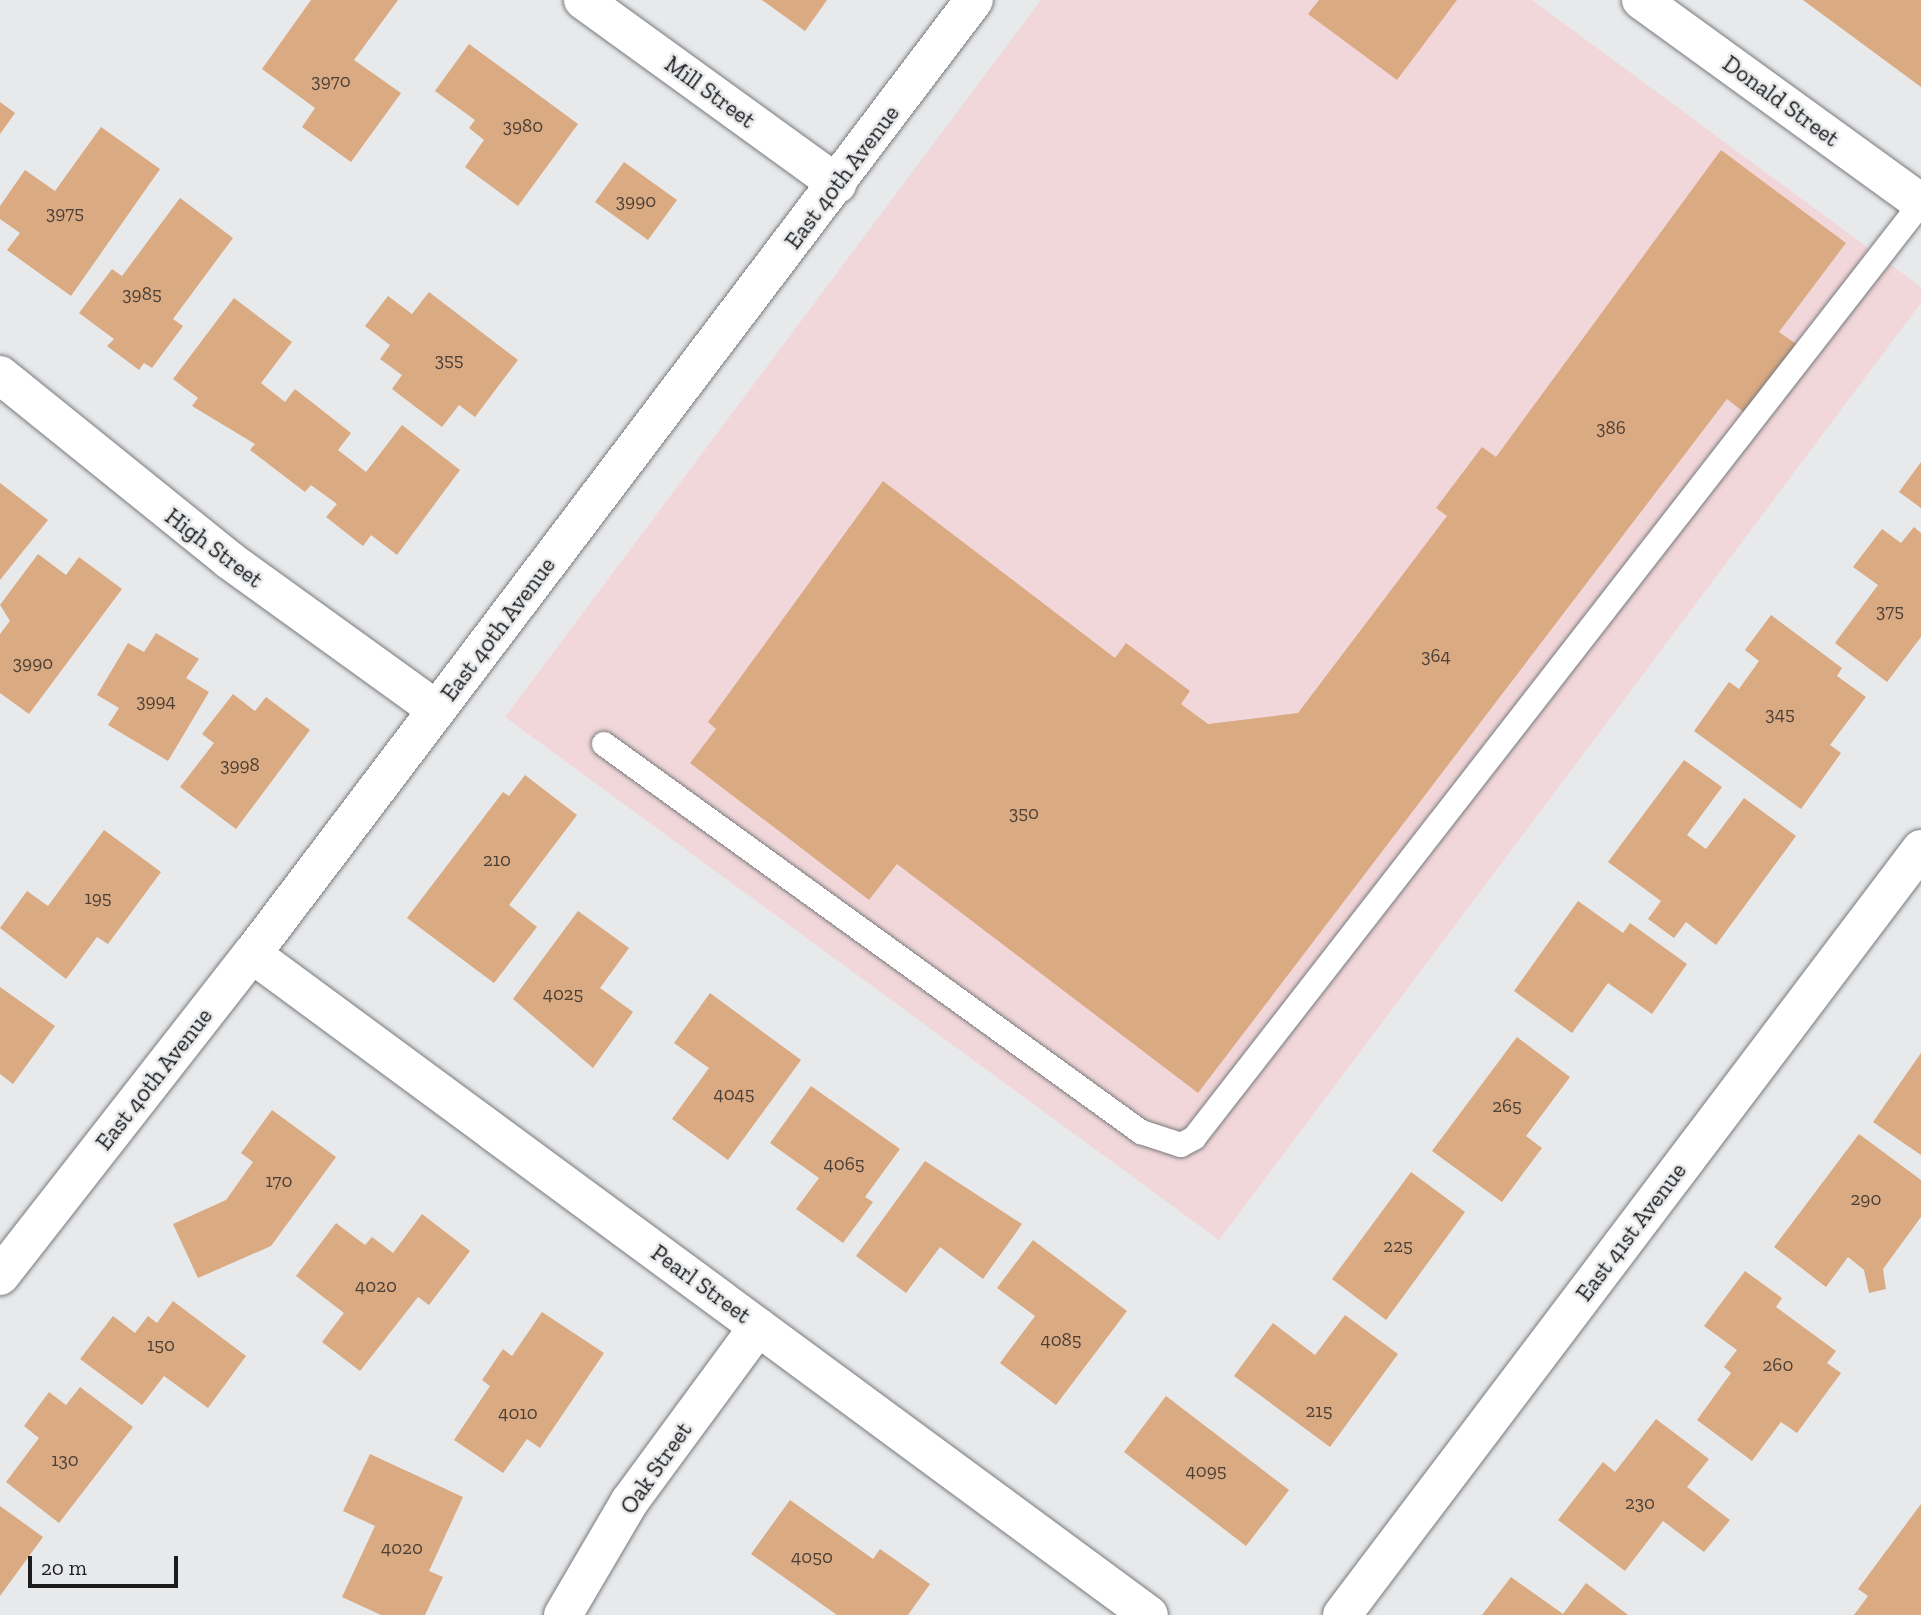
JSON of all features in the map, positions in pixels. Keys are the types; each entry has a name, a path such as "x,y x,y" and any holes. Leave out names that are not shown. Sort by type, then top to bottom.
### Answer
{"street":[{"name":"Mill Street","path":"583,0 837,184"},
{"name":"East 40th Avenue","path":"6,1257 252,954 974,0"},
{"name":"Donald Street","path":"1640,0 1921,203"},
{"name":"High Street","path":"0,375 229,560 437,710"},
{"name":"East 41st Avenue","path":"1342,1615 1921,849"},
{"name":"Pearl Street","path":"252,954 1149,1615"},
{"name":"Oak Street","path":"563,1615 630,1501 758,1327"}],"lane":[{"path":"604,744 1141,1132 1181,1145 1194,1138 1921,203"}],"shaded area":[{"path":"1041,0 1532,0 1921,287 1921,303 1219,1240 505,717"}],"building":[{"path":"311,0 398,0 354,60 401,93 351,162 302,127 315,108 262,69"},
{"path":"762,0 827,0 805,31"},
{"path":"1319,0 1457,0 1397,80 1308,14"},
{"path":"1803,0 1921,0 1921,87"},
{"path":"469,44 578,124 518,206 465,167 484,140 469,128 475,120 435,91"},
{"path":"0,102 15,113 0,134"},
{"path":"101,127 160,169 71,296 7,250 20,233 0,219 0,206 25,170 55,191"},
{"path":"1721,150 1846,243 1779,332 1802,348 1750,417 1727,399 1198,1093 897,864 869,900 690,763 716,729 708,722 883,481 1115,658 1126,643 1190,691 1181,704 1208,724 1298,713 1447,516 1436,508 1482,447 1496,457"},
{"path":"624,162 677,200 648,240 595,202"},
{"path":"180,198 233,238 173,319 183,326 152,368 144,363 139,370 107,346 114,339 79,313 112,269 122,276"},
{"path":"429,292 518,360 475,417 459,405 442,427 392,389 402,375 380,359 390,345 365,326 388,296 412,314"},
{"path":"234,298 292,342 261,383 285,402 295,389 351,433 338,450 366,472 402,425 460,470 397,555 371,535 363,546 326,517 337,504 311,485 305,492 250,450 255,444 192,406 198,398 173,379"},
{"path":"1921,462 1921,508 1899,492"},
{"path":"0,483 48,520 0,580"},
{"path":"1914,527 1921,533 1921,637 1887,682 1835,643 1878,585 1853,567 1882,529 1901,543"},
{"path":"38,554 66,575 79,557 122,589 29,714 0,693 0,634 10,621 0,605"},
{"path":"1771,615 1842,668 1837,676 1866,697 1830,745 1841,753 1801,809 1694,731 1729,682 1739,689 1759,661 1745,650"},
{"path":"156,633 199,659 186,678 209,692 168,761 108,725 119,708 97,695 128,643 144,652"},
{"path":"233,694 255,711 266,697 310,730 236,829 180,787 214,743 202,734"},
{"path":"1684,760 1722,787 1687,835 1706,849 1744,798 1796,836 1716,945 1686,922 1674,938 1648,919 1661,901 1608,862"},
{"path":"525,775 577,815 509,905 537,927 494,983 407,918 503,792 509,796"},
{"path":"104,830 161,872 108,944 97,937 66,979 0,928 27,891 48,906"},
{"path":"1578,901 1623,933 1630,923 1687,964 1652,1014 1608,983 1572,1033 1514,991"},
{"path":"578,911 629,948 600,988 633,1012 593,1068 513,999"},
{"path":"0,987 55,1026 13,1084 0,1074"},
{"path":"710,993 801,1060 728,1160 672,1119 709,1068 674,1043"},
{"path":"1517,1037 1570,1077 1526,1136 1542,1148 1502,1202 1432,1151"},
{"path":"1921,1053 1921,1155 1873,1122"},
{"path":"811,1086 900,1149 865,1197 873,1202 843,1243 796,1209 819,1178 770,1143"},
{"path":"272,1110 336,1157 271,1246 198,1278 173,1224 226,1200 253,1162 241,1153"},
{"path":"1859,1134 1921,1180 1921,1217 1883,1269 1886,1289 1869,1293 1864,1270 1848,1257 1826,1287 1774,1247"},
{"path":"925,1161 1022,1224 983,1279 940,1247 906,1293 856,1256"},
{"path":"1411,1172 1465,1212 1386,1320 1332,1279"},
{"path":"422,1214 470,1251 429,1305 418,1297 360,1371 322,1342 344,1313 296,1276 336,1223 365,1245 372,1237 393,1253"},
{"path":"1033,1240 1127,1311 1056,1405 1000,1363 1035,1316 997,1288"},
{"path":"1745,1271 1782,1298 1776,1307 1836,1351 1827,1363 1841,1373 1797,1433 1781,1422 1752,1461 1697,1420 1731,1373 1724,1367 1737,1350 1704,1326"},
{"path":"173,1301 246,1356 208,1408 164,1376 142,1405 80,1359 113,1316 135,1333 148,1316 157,1323"},
{"path":"542,1312 604,1353 540,1448 527,1439 503,1473 454,1440 490,1386 482,1380 503,1349 512,1356"},
{"path":"1345,1315 1398,1354 1330,1447 1234,1376 1273,1323 1315,1355"},
{"path":"80,1387 133,1427 59,1523 6,1482 39,1438 24,1426 49,1392 66,1405"},
{"path":"1166,1396 1289,1490 1246,1546 1124,1452"},
{"path":"1656,1419 1709,1459 1687,1487 1730,1520 1704,1552 1663,1521 1625,1571 1558,1520 1603,1462 1615,1472"},
{"path":"370,1454 463,1497 429,1571 443,1577 425,1615 381,1615 342,1597 375,1526 343,1511"},
{"path":"790,1500 873,1559 880,1549 930,1584 908,1615 837,1615 751,1554"},
{"path":"1921,1504 1921,1615 1854,1615 1868,1596 1858,1589"},
{"path":"0,1506 43,1537 0,1596"},
{"path":"1511,1577 1563,1614 1586,1583 1628,1615 1482,1615"}]}
